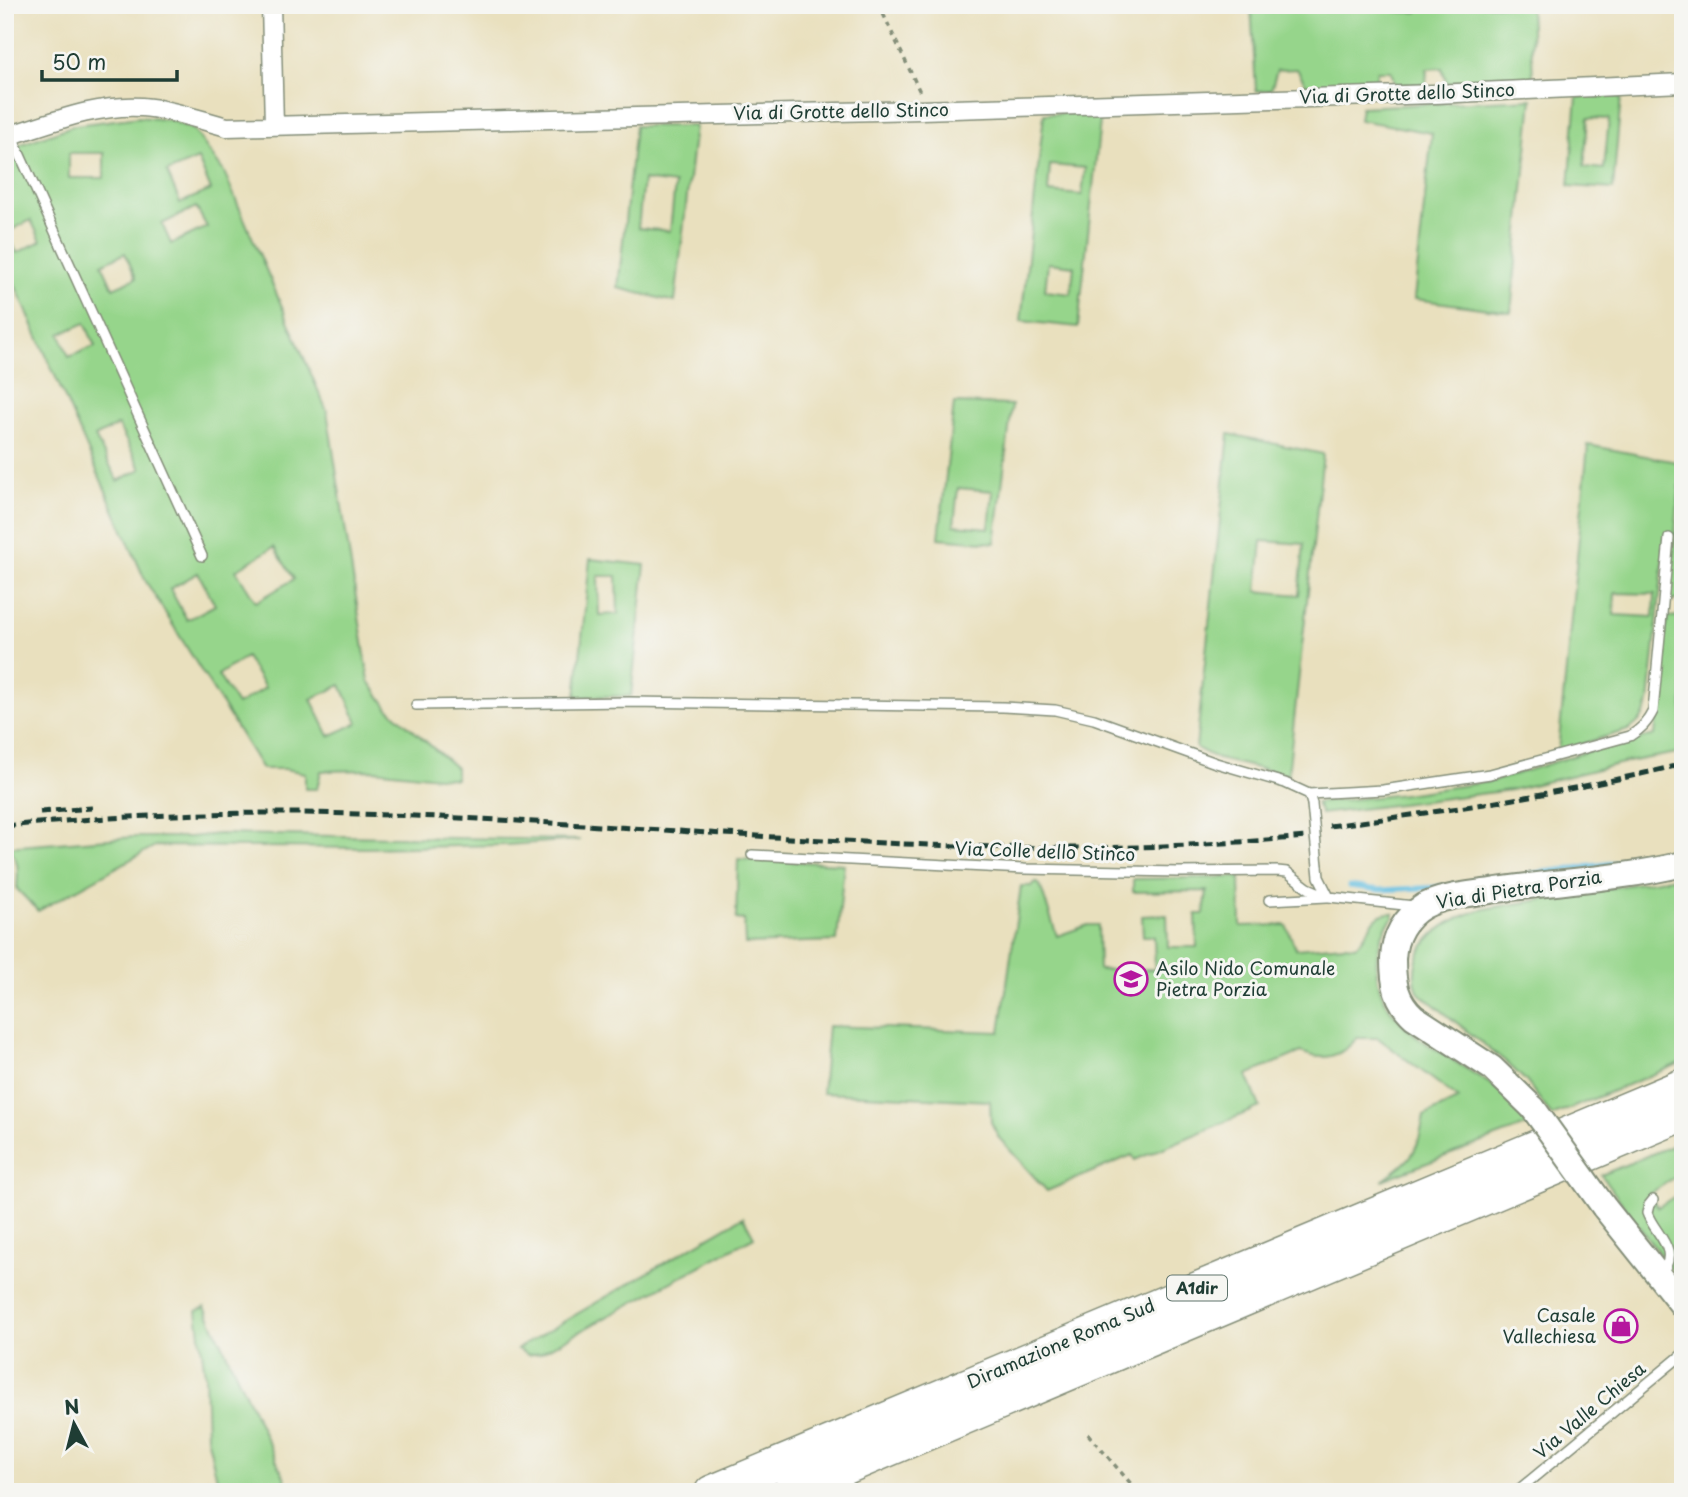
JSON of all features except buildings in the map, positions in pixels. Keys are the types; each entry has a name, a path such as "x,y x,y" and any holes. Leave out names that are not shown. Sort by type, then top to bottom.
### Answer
{"highway":[{"name":"Diramazione Roma Sud","path":"711,1492 1683,1085"},
{"name":"Diramazione Roma Sud","path":"789,1492 1683,1115"}],"street":[{"path":"271,5 274,125"},
{"name":"Via di Grotte dello Stinco","path":"8,136 82,113 116,107 146,107 227,127 921,110 1683,83"},
{"name":"Via di Pietra Porzia","path":"1659,1277 1604,1207 1533,1108 1492,1068 1414,1017 1400,1001 1393,974 1396,940 1407,920 1422,907 1436,901 1475,893 1644,872 1683,864"},
{"path":"1659,1277 1683,1306"}],"lane":[{"path":"8,136 202,556"},
{"path":"416,705 629,702 1048,709 1105,722 1216,763 1285,783 1309,794 1383,790 1490,774 1630,736 1640,730 1653,711 1669,538"},
{"path":"1269,900 1329,897 1319,877 1309,794"},
{"name":"Via Colle dello Stinco","path":"752,855 1024,869 1179,873 1277,871 1295,876 1308,888 1329,897 1422,907"},
{"path":"1653,1200 1647,1213 1667,1245 1669,1256 1659,1277"},
{"name":"Via Valle Chiesa","path":"1516,1492 1683,1354"}],"path":[{"path":"879,5 921,93 921,110"},
{"path":"1088,1434 1138,1492"}],"green space":[{"path":"1251,5 1396,5 1397,12 1417,12 1417,5 1530,5 1533,80 1447,83 1442,68 1427,69 1426,84 1395,85 1391,71 1377,71 1375,86 1308,88 1297,69 1277,70 1271,90 1256,91"},
{"path":"1621,96 1613,189 1569,186 1577,97","holes":["1588,118 1609,119 1604,169 1584,167"]},
{"path":"1532,99 1511,312 1414,299 1432,133 1359,120 1361,107"},
{"path":"1101,112 1078,327 1021,321 1044,114","holes":["1050,165 1085,168 1082,195 1048,192","1048,263 1074,266 1071,294 1045,291"]},
{"path":"139,117 170,120 194,130 224,172 327,411 369,681 388,708 456,768 456,779 374,770 321,771 317,789 305,789 305,773 285,769 262,769 145,580 5,262 5,150 75,125","holes":["69,153 104,153 104,178 69,178","198,159 211,190 180,203 167,172","196,207 207,227 171,244 162,224","31,220 41,241 17,253 7,232","125,253 136,278 113,288 102,264","85,323 95,346 69,357 60,334","118,425 141,469 118,481 95,437","274,547 294,579 256,602 236,570","198,573 215,605 187,620 170,589","246,657 265,688 237,705 218,675","341,685 358,723 329,736 311,699"]},
{"path":"635,126 695,126 675,302 618,288","holes":["643,180 675,184 670,231 638,228"]},
{"path":"954,403 1012,405 995,543 939,538","holes":["958,488 993,491 989,528 954,525"]},
{"path":"1229,434 1323,454 1288,775 1218,759 1196,748","holes":["1262,541 1304,544 1299,595 1257,591"]},
{"path":"1588,445 1682,463 1675,534 1683,535 1683,599 1668,601 1675,535 1666,534 1646,711 1628,730 1558,751","holes":["1615,593 1655,594 1654,617 1614,615"]},
{"path":"590,559 645,565 631,696 576,697","holes":["598,576 617,576 618,614 599,615"]},
{"path":"1683,616 1683,752 1627,762 1511,790 1321,814 1316,803 1494,781 1589,751 1655,735 1667,617"},
{"path":"219,834 580,840 506,845 366,848 155,846 38,911 17,889 16,860 5,847"},
{"path":"738,859 844,864 837,941 745,944 744,920 736,919"},
{"path":"1683,876 1683,1062 1552,1116 1526,1081 1506,1062 1418,992 1415,968 1423,947 1440,929 1461,917 1497,907"},
{"path":"1240,877 1241,926 1286,925 1296,949 1355,946 1379,916 1393,913 1393,918 1382,936 1377,957 1378,982 1387,1003 1401,1022 1419,1038 1501,1092 1528,1125 1382,1180 1412,1154 1419,1139 1424,1116 1459,1099 1378,1038 1357,1038 1345,1050 1332,1056 1317,1057 1301,1052 1247,1075 1260,1107 1135,1160 1132,1155 1047,1191 999,1138 991,1122 990,1101 822,1093 828,1026 1000,1032 1021,886 1031,886 1036,882 1040,885 1057,936 1088,925 1098,925 1099,970 1155,969 1154,936 1143,936 1142,916 1167,915 1168,947 1197,947 1196,914 1204,914 1207,891 1133,892 1133,879"},
{"path":"1683,1141 1683,1172 1649,1194 1658,1207 1683,1191 1683,1286 1601,1175"},
{"path":"743,1217 754,1237 540,1353 528,1355 517,1349"},
{"path":"205,1307 286,1481 267,1492 220,1492 207,1436 205,1375 197,1311"}],"waterway":[{"path":"1529,874 1662,857"},
{"path":"1349,886 1380,890 1443,887"}],"railway":[{"path":"1329,826 1507,800 1683,764"},
{"path":"40,812 92,808"},
{"path":"5,826 182,815 314,813 541,822 816,840 999,847 1145,847 1306,837"}],"place":[{"name":"Asilo Nido Comunale Pietra Porzia","path":"1131,979"},
{"name":"Casale Vallechiesa","path":"1621,1326"}]}
